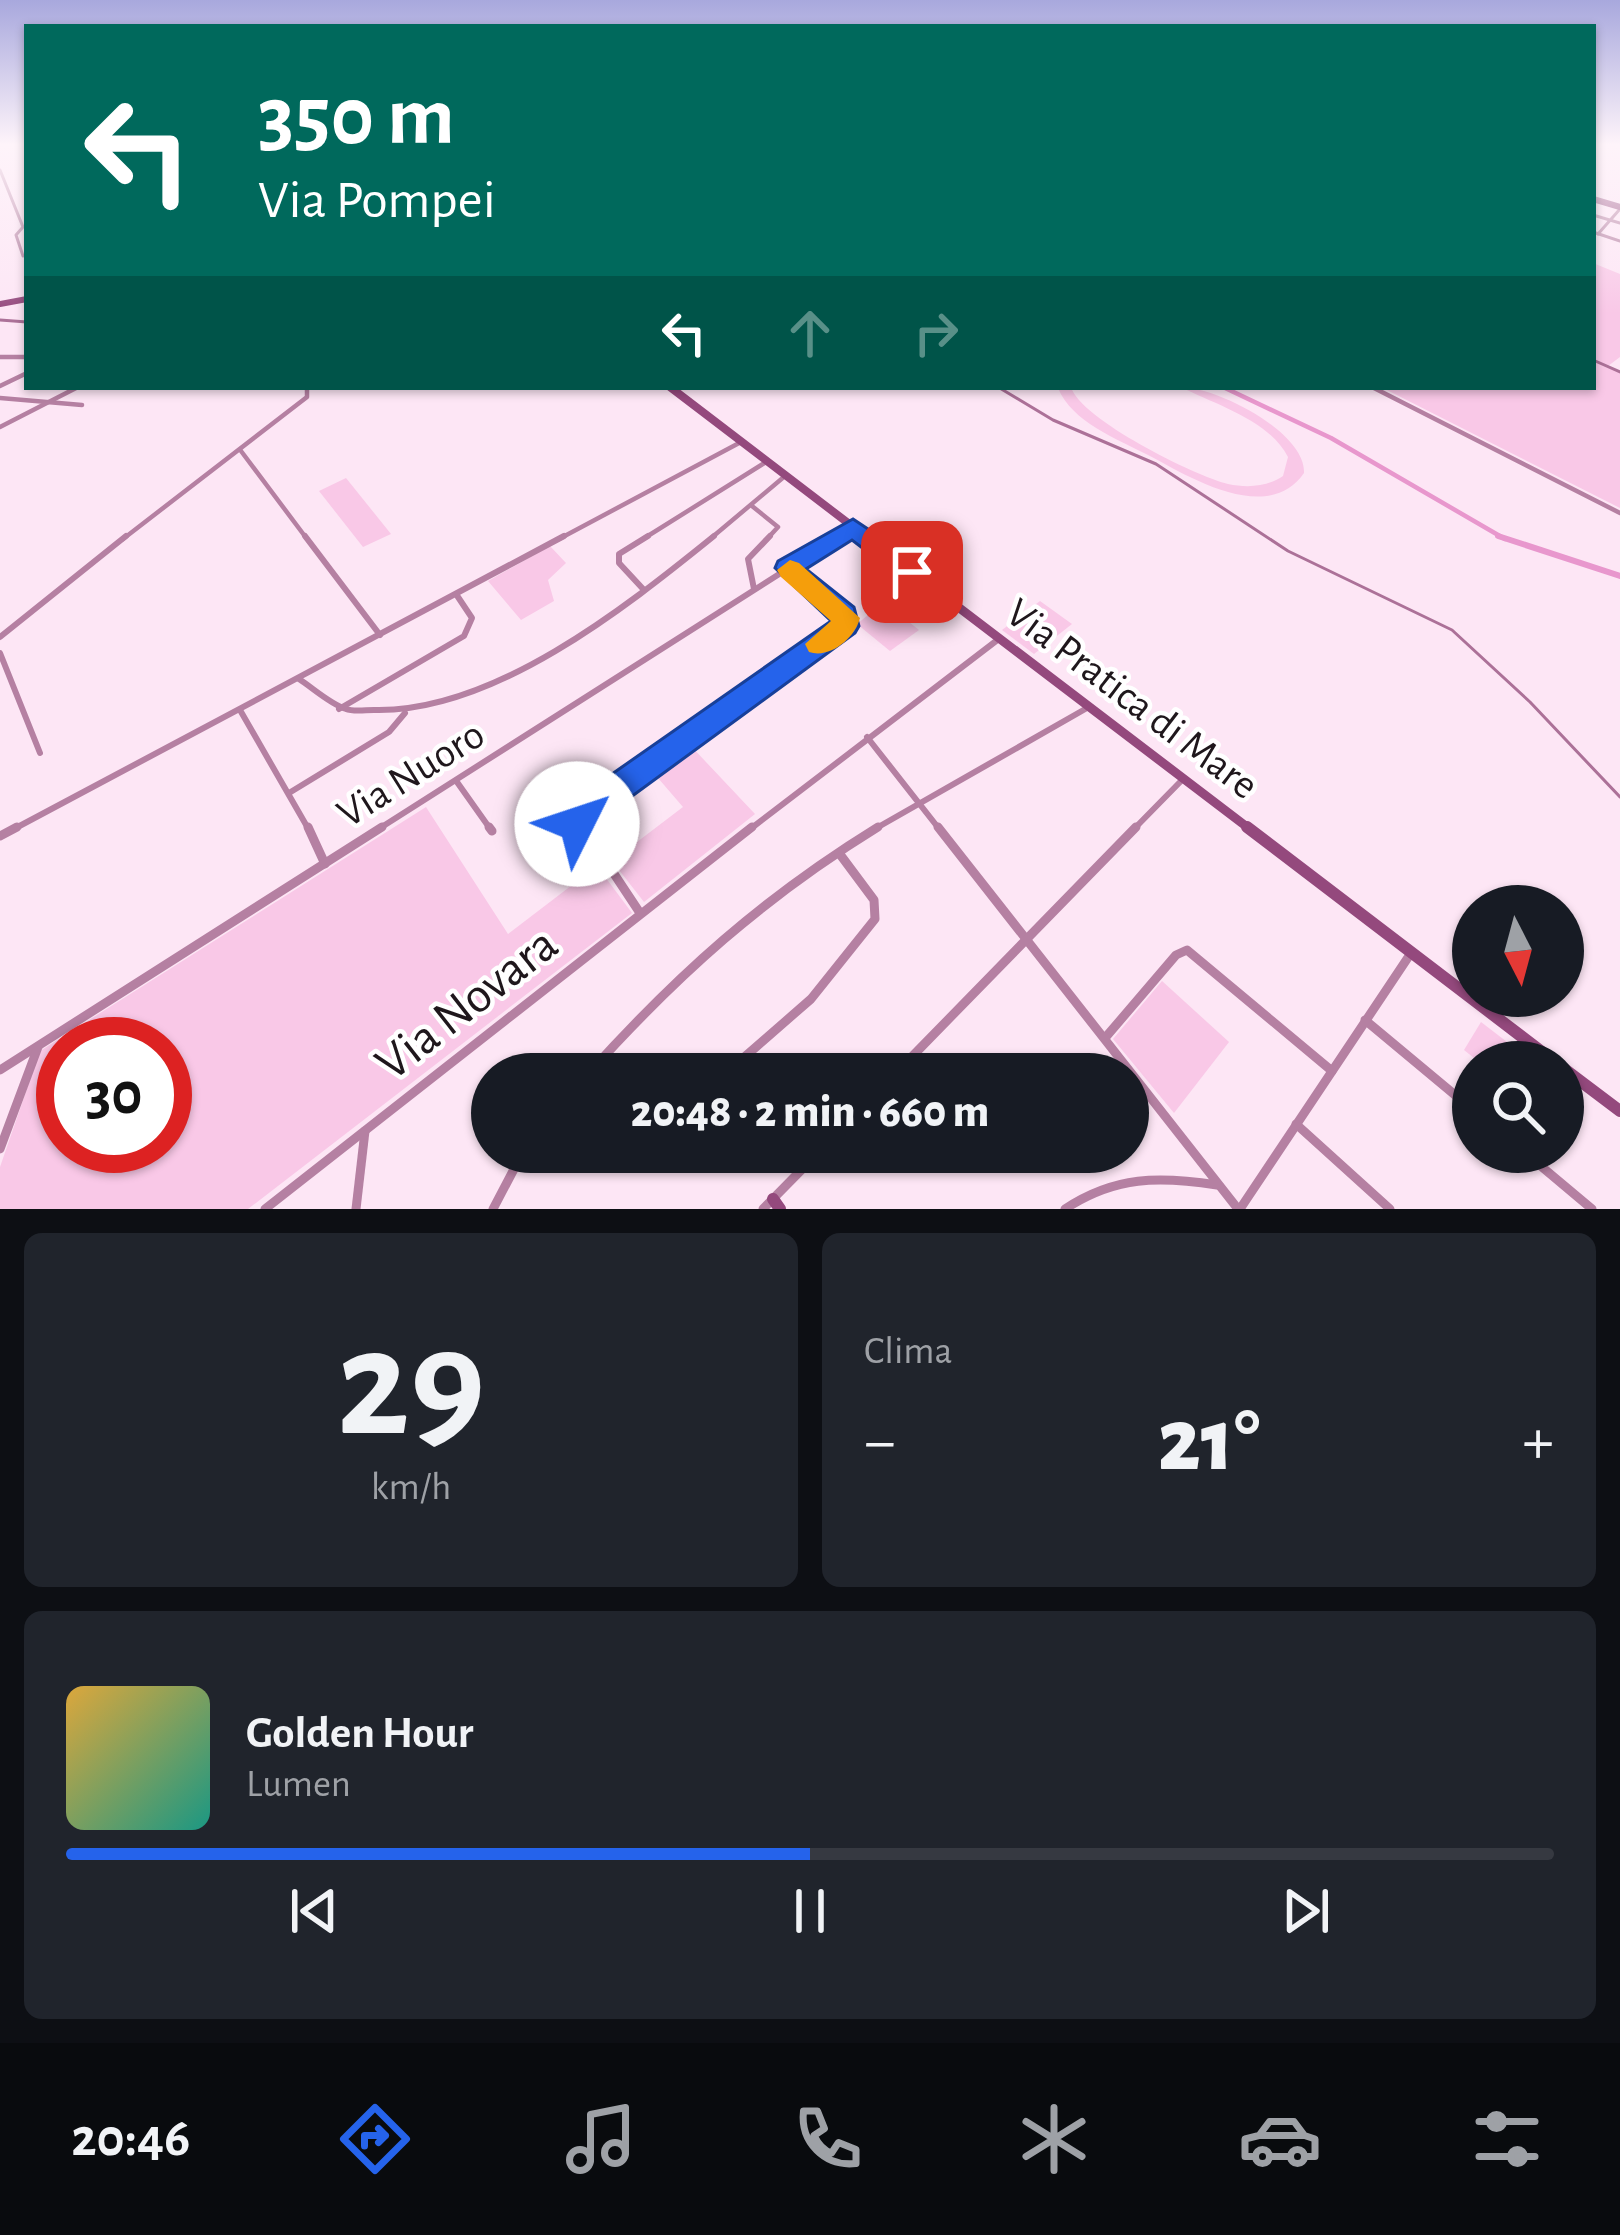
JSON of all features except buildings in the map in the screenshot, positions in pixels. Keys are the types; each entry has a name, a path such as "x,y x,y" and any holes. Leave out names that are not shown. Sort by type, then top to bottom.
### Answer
{"street":[{"path":"13,201 23,227 16,235 23,256"},
{"path":"1620,208 1596,233 1620,241"},
{"path":"1596,216 1620,224"},
{"path":"0,428 72,390"},
{"path":"0,638 87,572 143,519 308,397 307,390"},
{"name":"Via Pratica di Mare","path":"674,390 1527,1041"},
{"path":"1378,390 1620,513"},
{"path":"0,398 82,405"},
{"path":"1,832 742,442"},
{"path":"241,451 380,635"},
{"path":"644,590 619,564 618,555 766,462"},
{"path":"299,679 319,701 339,709 405,713 463,696 510,674 644,590 785,476"},
{"path":"752,506 778,527 747,561 754,590"},
{"name":"Via Nuoro","path":"85,1017 853,527"},
{"path":"640,913 577,818 845,626 844,614 788,568"},
{"path":"339,709 464,636 472,618 456,594"},
{"name":"Via Novara","path":"265,1209 640,913 1000,638"},
{"path":"0,653 40,753"},
{"path":"607,1053 726,933 839,853 1087,708"},
{"path":"240,710 325,864"},
{"path":"289,794 393,730 405,713"},
{"path":"867,737 1239,1209 1411,953"},
{"path":"916,1053 1183,779"},
{"path":"457,782 492,831"},
{"path":"750,1053 807,1004 876,918 874,900 839,853"},
{"path":"1105,1039 1176,955 1187,950 1332,1071"},
{"path":"1365,1020 1452,1092"},
{"name":"Via Nuoro","path":"0,1070 36,1048"},
{"path":"0,1149 36,1052"},
{"path":"1584,1084 1620,1111"},
{"path":"1296,1124 1390,1209"},
{"path":"356,1209 364,1131"},
{"path":"493,1209 512,1173"},
{"path":"772,1206 801,1173"},
{"path":"1549,1173 1592,1209"},
{"path":"1065,1209 1097,1187 1121,1179 1169,1178 1220,1186"}],"shaded area":[{"path":"1596,264 1620,274 1620,357 1608,366 1620,371 1620,508 1387,390 1596,390"},
{"path":"1059,390 1073,390 1116,430 1228,484 1264,484 1283,476 1288,457 1279,444 1240,415 1187,390 1199,390 1236,403 1275,428 1291,442 1304,473 1270,496 1227,492 1110,436 1084,420"},
{"path":"346,478 391,534 363,547 319,491"},
{"path":"550,546 566,563 548,580 554,601 521,620 488,581"},
{"path":"1040,601 1072,624 1034,654 1002,630"},
{"path":"884,602 919,630 890,651 857,624"},
{"path":"689,744 755,814 644,902 612,861 683,807 652,771"},
{"path":"426,807 508,934 597,866 632,913 248,1209 0,1209 0,1167 36,1063 36,1173 192,1173 192,1017 94,1017"},
{"path":"1162,981 1229,1042 1174,1113 1149,1083 1149,1053 1125,1053 1113,1039"},
{"path":"1481,1022 1506,1041 1469,1041"}],"waterway":[{"path":"0,320 24,322"},
{"path":"1596,361 1620,372"},
{"path":"1003,390 1053,420 1156,464 1288,551 1452,630 1530,702 1620,797"},
{"path":"1229,390 1331,438 1502,537"},
{"path":"1498,536 1502,537"},
{"path":"1502,537 1620,576"}],"slow traffic":[{"path":"790,570 847,618 845,626 819,644"}],"route":[{"path":"577,824 580,814 845,626 844,614 788,568 853,527 912,572"}]}
